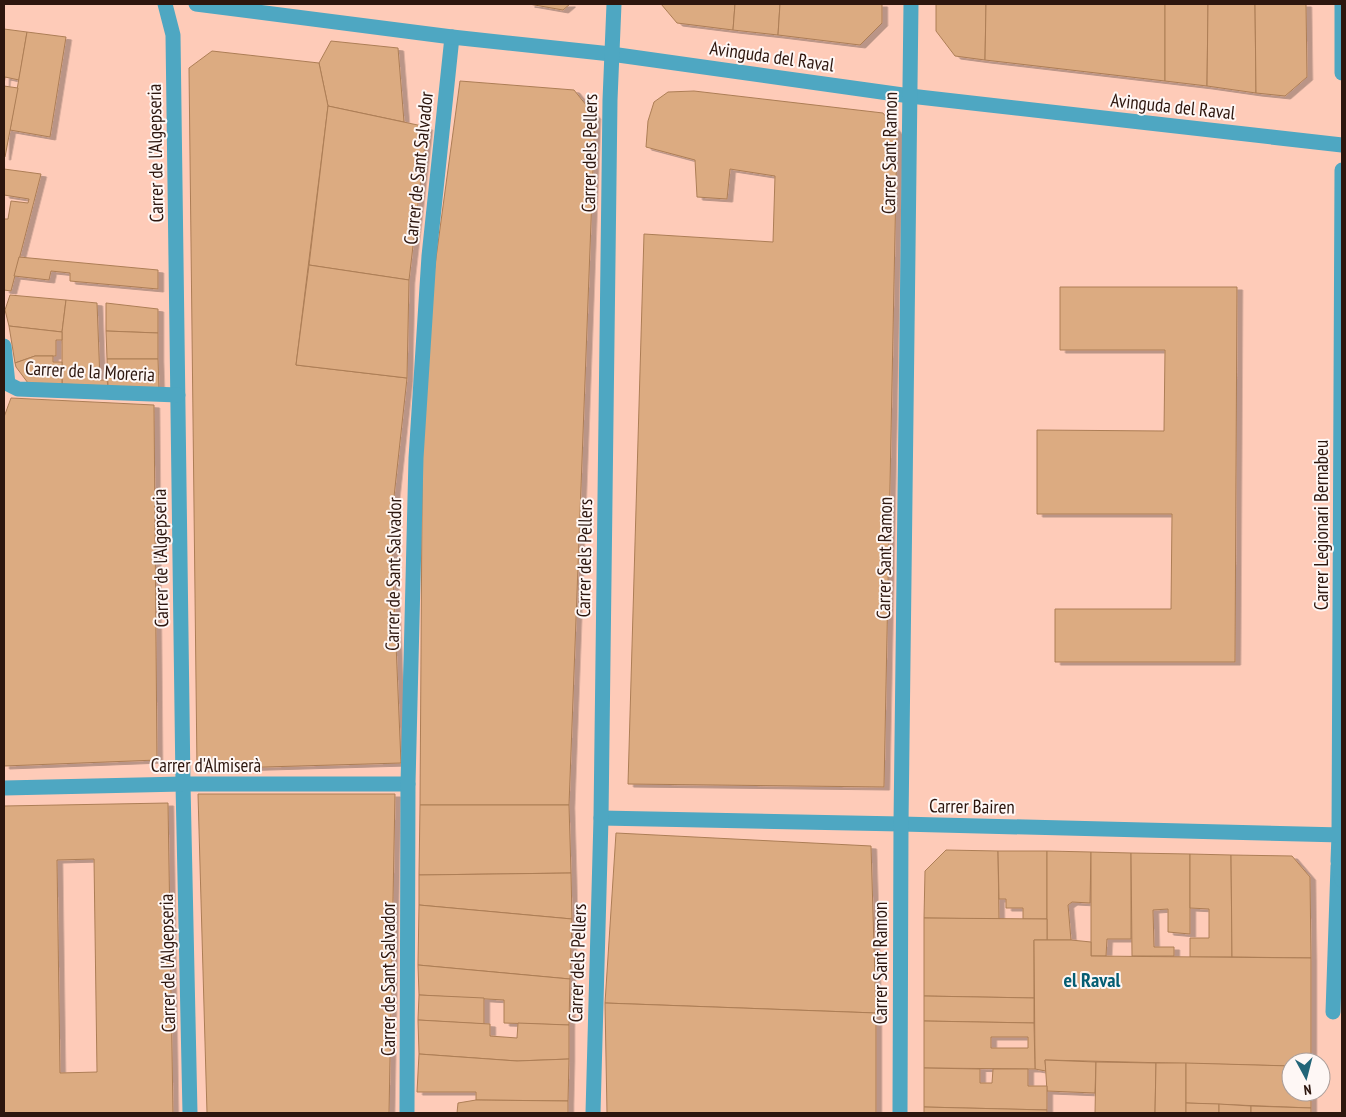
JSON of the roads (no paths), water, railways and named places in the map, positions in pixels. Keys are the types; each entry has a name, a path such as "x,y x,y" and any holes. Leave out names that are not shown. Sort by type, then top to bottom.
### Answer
{"street":[{"name":"Carrer de l'Algepseria","path":"165,4 174,35 183,784 190,1113"},
{"name":"Avinguda del Raval","path":"196,4 452,37 611,54 910,96 1342,145"},
{"name":"Carrer dels Pellers","path":"592,1113 601,818 611,54 614,4"},
{"name":"Carrer Sant Ramon","path":"900,1113 901,824 911,4"},
{"path":"1342,4 1342,73"},
{"name":"Carrer de Sant Salvador","path":"408,1113 408,784 416,458 429,256 452,37"},
{"name":"Carrer Legionari Bernabeu","path":"1342,170 1341,835 1338,861 1342,880"},
{"name":"Carrer de la Moreria","path":"4,346 6,389 178,395"},
{"name":"Carrer d'Almiserà","path":"4,788 183,784 408,784"},
{"name":"Carrer Bairen","path":"601,818 1341,835"},
{"path":"1333,1012 1338,861"}],"district":[{"name":"el Raval","path":"1092,980"}]}
